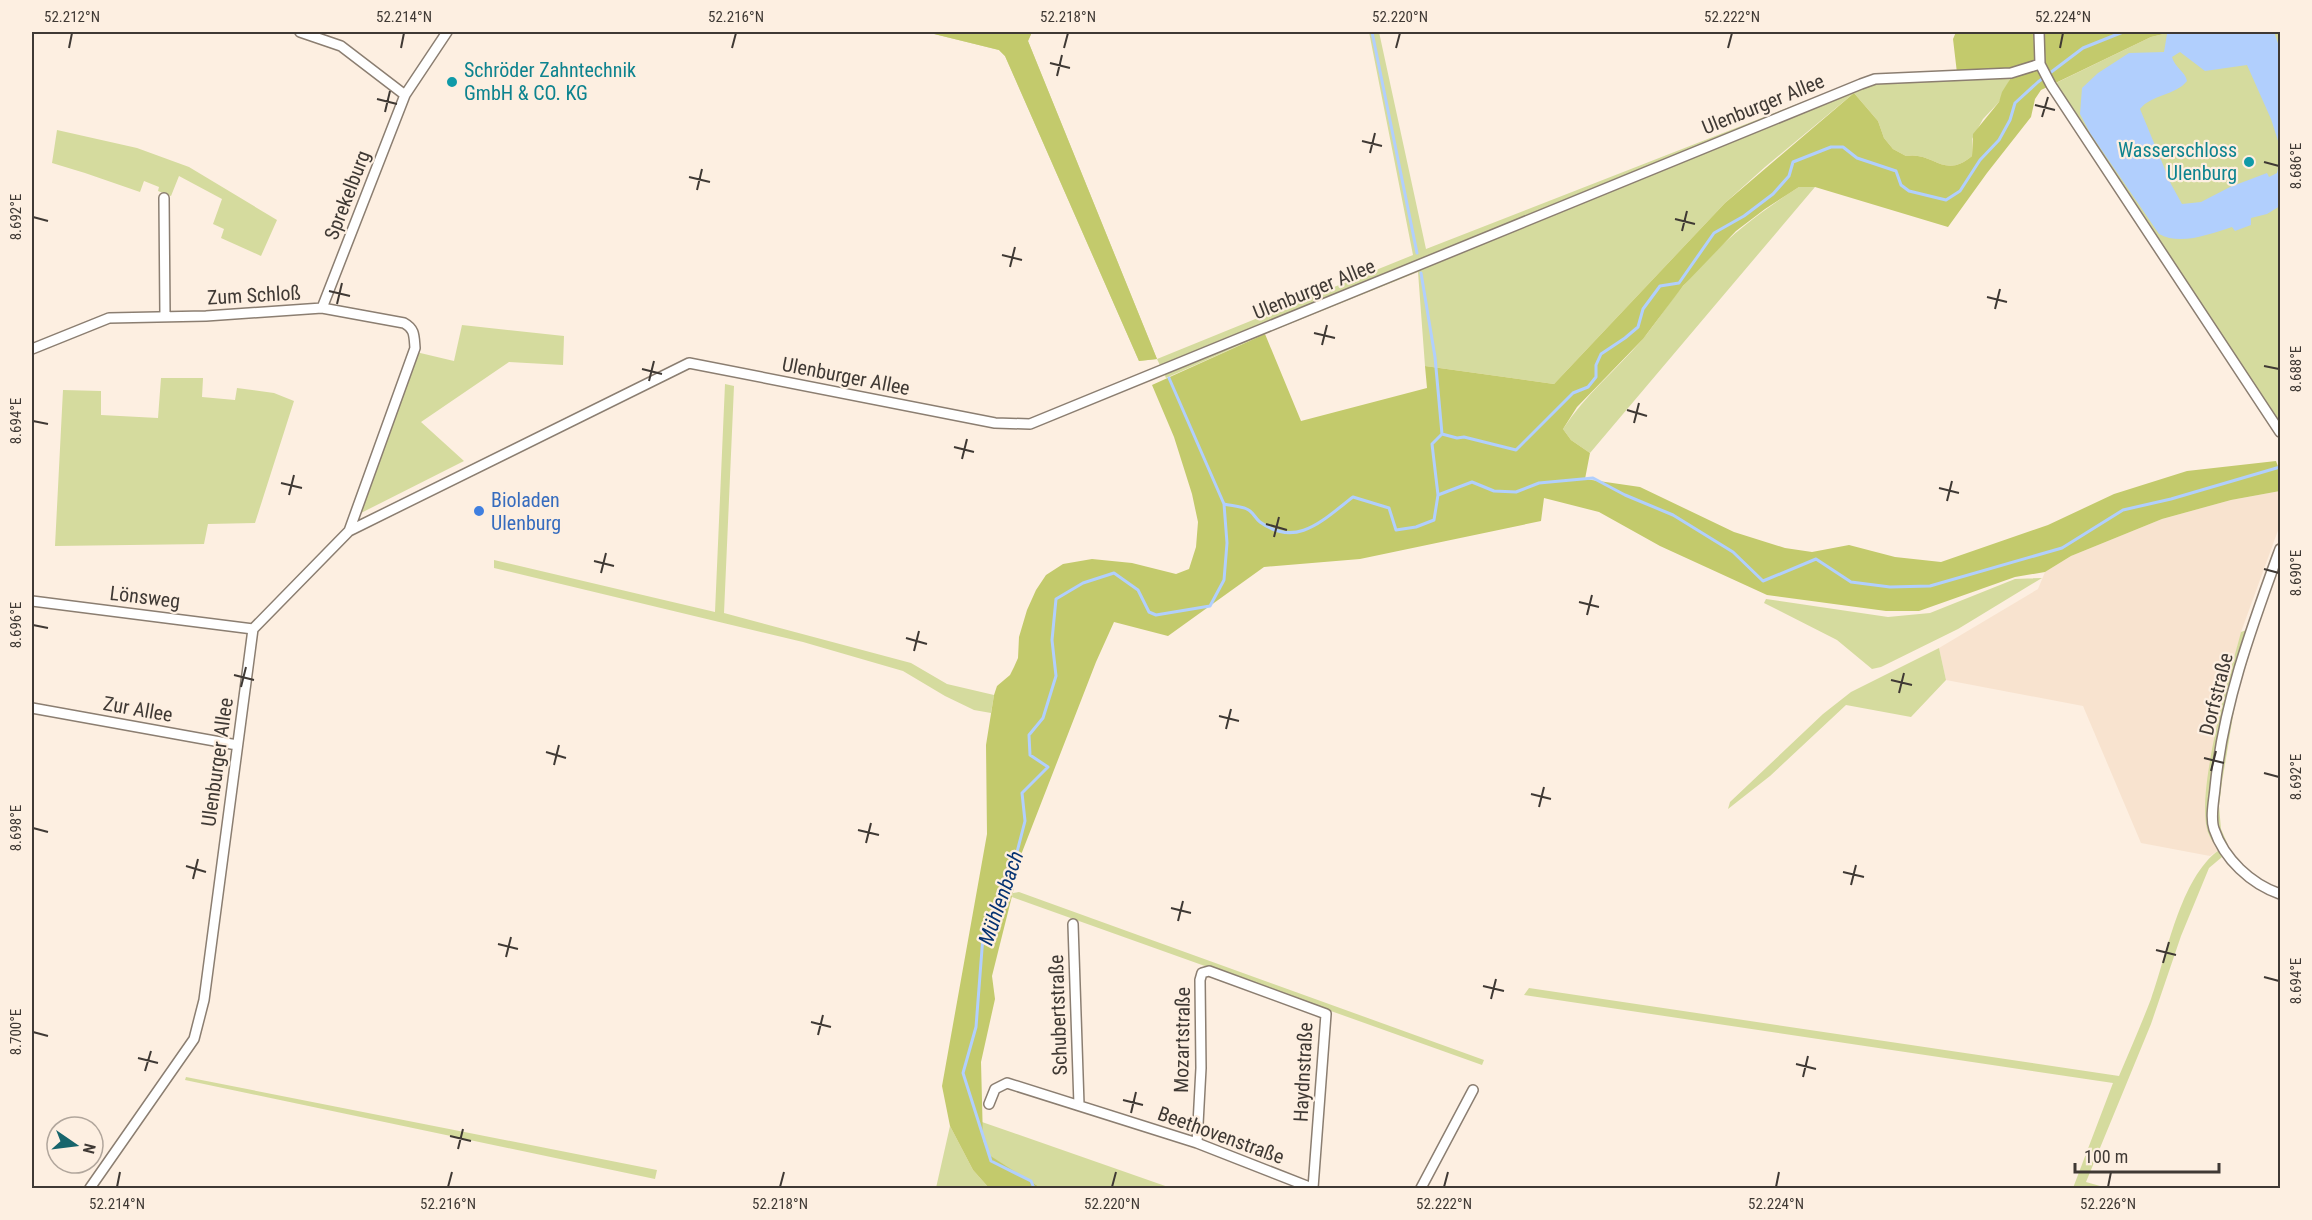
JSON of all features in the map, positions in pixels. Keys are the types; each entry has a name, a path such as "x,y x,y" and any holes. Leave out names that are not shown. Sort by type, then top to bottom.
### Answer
{"street":[{"path":"300,32 341,46 405,95"},
{"name":"Sprekelburg","path":"322,309 405,95 447,32"},
{"path":"2039,32 2040,64 2051,85 2280,432"},
{"name":"Ulenburger Allee","path":"90,1188 194,1039 204,1000 253,629 349,531 689,363 995,423 1030,424 1875,79 2011,73 2040,64"},
{"path":"164,198 165,315"},
{"name":"Zum Schloß","path":"32,349 109,318 165,315 206,316 322,309 404,323 411,328 414,334 415,348 349,531"},
{"name":"Dorfstraße","path":"2280,549 2241,660 2226,717 2213,807 2214,828 2225,851 2247,877 2280,894"},
{"name":"Lönsweg","path":"32,601 253,629"},
{"name":"Zur Allee","path":"32,708 237,745"},
{"name":"Schubertstraße","path":"1073,924 1079,1105"},
{"name":"Haydnstraße","path":"1202,973 1209,971 1326,1014 1312,1188"},
{"name":"Mozartstraße","path":"1197,1143 1202,973"},
{"name":"Beethovenstraße","path":"989,1104 995,1089 1006,1083 1197,1143 1312,1188"},
{"path":"1421,1188 1473,1090"}],"shaded area":[{"path":"2280,491 2280,525 2241,632 2217,725 2208,834 2219,850 2210,856 2141,843 2083,706 1946,680 1939,648 2038,589 2045,572 2071,556 2162,519 2231,500"}],"green space":[{"path":"926,32 1032,32 1028,41 1157,359 1139,361 1005,56 999,50"},
{"path":"926,32 1032,32 1028,41 1157,359 1139,361 1005,56 999,50"},
{"path":"1369,32 1379,32 1426,249 1874,74 2012,75 1999,102 1983,119 1972,139 1972,156 1954,165 1946,165 1924,157 1906,156 1893,149 1884,138 1878,121 1854,93 1725,203 1554,384 1425,366 1418,272 1265,334 1166,378 1157,359 1413,255"},
{"path":"1956,32 2172,32 2151,37 2041,90 2035,99 2031,117 1948,227 1815,187 1799,187 1736,231 1683,286 1643,339 1577,407 1563,429 1571,440 1590,453 1585,479 1640,487 1734,532 1785,548 1812,552 1849,545 1895,557 1941,562 2048,525 2114,494 2187,471 2276,461 2280,472 2280,491 2231,500 2162,519 2071,556 2045,572 2015,577 1919,611 1886,611 1767,595 1660,546 1599,512 1544,498 1541,521 1360,559 1264,567 1168,636 1114,622 1096,662 1012,878 1014,888 992,976 995,999 981,1062 983,1140 989,1155 1041,1188 989,1188 973,1170 950,1126 942,1086 987,834 986,745 994,695 997,686 1010,675 1018,658 1019,637 1036,590 1046,575 1063,564 1092,559 1132,563 1176,574 1189,569 1196,547 1198,522 1192,494 1174,437 1152,385 1265,334 1301,421 1427,388 1425,366 1554,384 1725,203 1854,93 1878,121 1884,138 1893,149 1906,156 1924,157 1946,165 1954,165 1972,156 1973,134 1999,102 2012,76 1957,73 1953,39"},
{"path":"2172,32 2280,32 2280,423 2056,83 2151,37"},
{"path":"57,130 137,148 189,167 277,220 261,256 221,238 224,229 213,224 222,199 179,176 171,196 158,191 159,187 144,181 140,192 52,163"},
{"path":"1799,187 1815,187 1590,453 1571,440 1563,429 1591,394 1642,340 1697,270 1738,231"},
{"path":"462,325 564,336 563,365 509,362 421,422 464,461 359,514 416,352 454,361"},
{"path":"161,378 203,378 202,397 235,400 237,388 274,393 294,401 255,523 208,524 204,544 55,546 63,390 101,391 101,415 158,418"},
{"path":"725,384 734,386 724,613 911,663 947,684 994,695 991,713 974,710 903,671 803,642 494,568 494,560 715,612"},
{"path":"2042,578 1958,629 1881,667 1872,669 1837,640 1764,603 1766,599 1888,617 1930,613 2015,579"},
{"path":"2258,626 2236,698 2219,806 2221,829 2228,845 2219,850 2209,835 2205,818 2209,766 2241,632"},
{"path":"1939,648 1946,680 1911,717 1846,705 1770,776 1728,809 1730,802 1823,714 1851,692"},
{"path":"2219,850 2222,857 2209,868 2181,936 2151,1024 2086,1182 2107,1188 2073,1188 2113,1083 1524,995 1529,988 2119,1076 2151,999 2176,918 2194,879"},
{"path":"1019,892 1484,1060 1482,1065 1012,897 1013,893"},
{"path":"186,1077 657,1170 655,1179 185,1080"},
{"path":"982,1122 1171,1188 1041,1188 988,1155 983,1140"},
{"path":"950,1126 973,1170 989,1188 936,1188"}],"water":[{"path":"2175,32 2274,32 2280,49 2280,147 2271,119 2247,65 2205,71 2180,52 2172,57 2187,81 2176,90 2151,100 2140,109 2171,184 2182,204 2201,202 2230,187 2267,173 2269,177 2277,173 2280,160 2280,206 2267,214 2251,218 2251,225 2235,231 2232,227 2186,239 2176,239 2159,234 2090,133 2080,114 2082,88 2098,73 2129,53 2164,52 2167,34"}],"waterway":[{"path":"1372,32 1417,253"},
{"name":"Mühlenbach","path":"1034,1188 1031,1181 991,1161 963,1073 976,1027 983,936 1006,895 1025,821 1022,793 1048,767 1030,755 1029,735 1043,718 1056,676 1052,640 1056,599 1083,583 1114,573 1138,590 1149,612 1156,615 1210,606 1224,580 1227,543 1224,504 1248,509 1260,522 1273,530 1286,533 1310,528 1353,497 1389,508 1396,530 1416,527 1434,520 1438,495 1432,444 1442,434 1516,450 1573,393 1588,387 1596,377 1596,365 1601,354 1638,327 1643,309 1660,286 1679,283 1714,233 1744,216 1773,194 1789,176 1793,162 1831,147 1843,147 1857,158 1896,171 1901,185 1909,191 1946,200 1960,191 1980,160 1999,140 2010,120 2015,103 2038,82 2083,48 2123,32"},
{"path":"1421,273 1435,357 1442,434"},
{"path":"1169,378 1224,504"},
{"path":"1438,495 1472,482 1494,491 1516,492 1539,483 1593,478 1625,495 1673,515 1733,552 1763,581 1816,559 1851,582 1890,587 1930,586 2062,548 2123,510 2171,499 2280,467"}],"place":[{"name":"Schröder Zahntechnik GmbH & CO. KG","path":"452,82"},
{"name":"Wasserschloss Ulenburg","path":"2249,162"},
{"name":"Bioladen Ulenburg","path":"479,511"}]}
